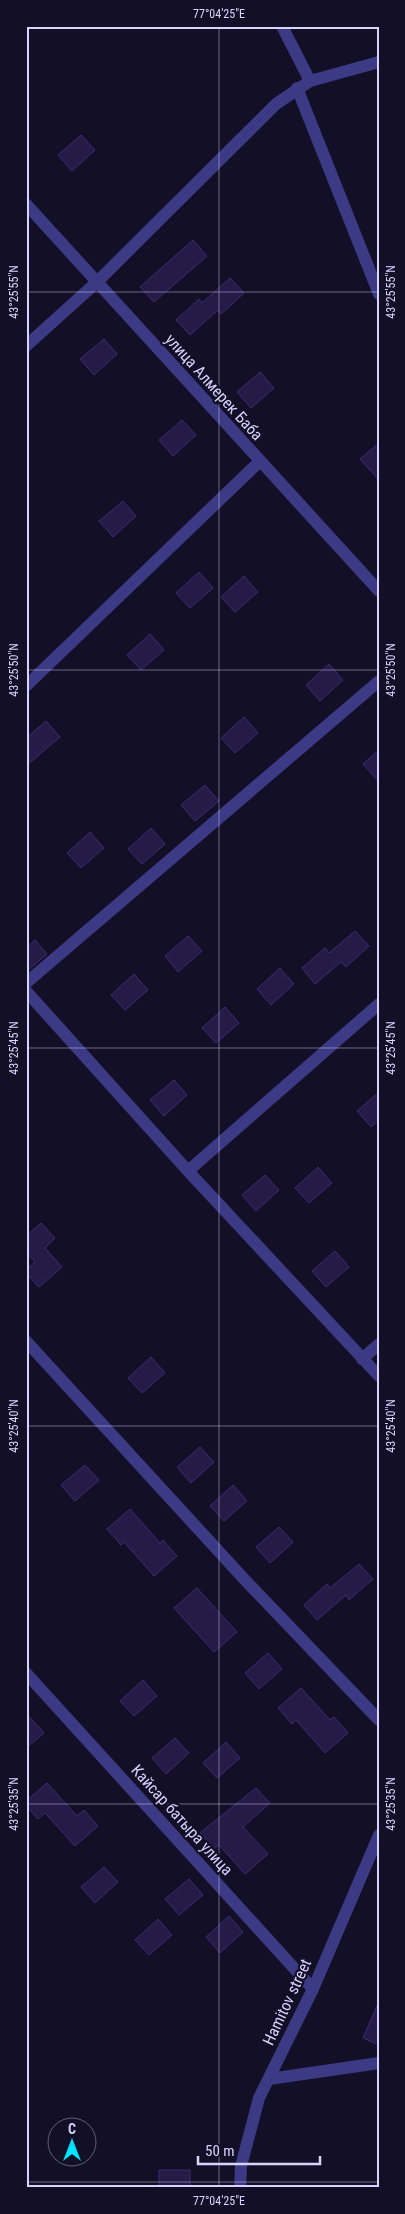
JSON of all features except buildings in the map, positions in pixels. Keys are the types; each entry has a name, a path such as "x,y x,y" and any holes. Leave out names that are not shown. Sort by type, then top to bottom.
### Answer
{"street":[{"path":"282,26 310,81"},
{"path":"26,346 97,282 276,104 310,81 379,62"},
{"path":"297,88 379,294"},
{"name":"улица Алмерек Баба","path":"26,204 379,591"},
{"path":"26,686 260,460"},
{"path":"26,983 379,681"},
{"path":"26,991 188,1171 379,1376"},
{"path":"188,1171 379,1004"},
{"path":"26,1340 245,1580 379,1720"},
{"path":"362,1359 379,1344"},
{"name":"Кайсар батыра улица","path":"26,1673 313,1989"},
{"name":"Hamitov street","path":"240,2188 241,2166 259,2098 313,1989 379,1835"},
{"path":"269,2079 379,2063"}]}
